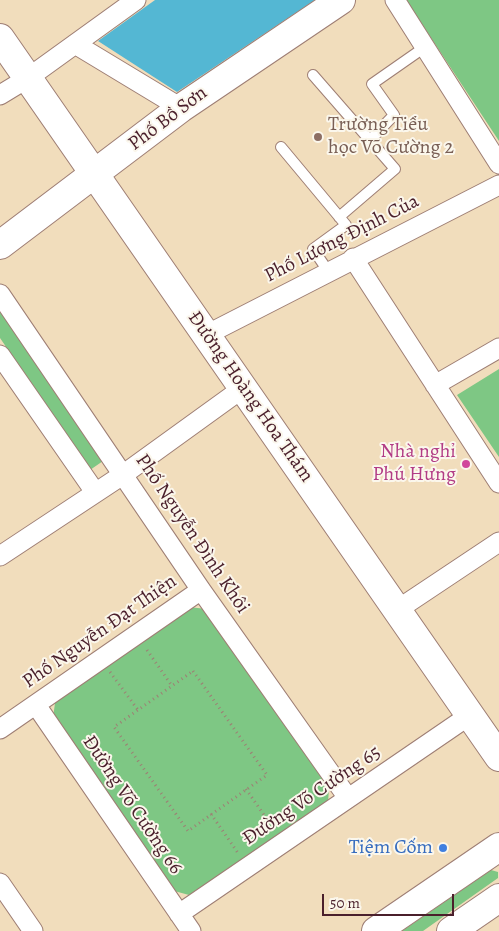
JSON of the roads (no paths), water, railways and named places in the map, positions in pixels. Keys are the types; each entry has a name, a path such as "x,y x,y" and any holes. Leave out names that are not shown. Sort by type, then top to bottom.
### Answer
{"street":[{"name":"Phố Bồ Sơn","path":"0,245 95,175 181,108 341,0"},
{"path":"395,0 499,164"},
{"path":"0,95 28,78 75,44 124,4"},
{"name":"Đường Hoàng Hoa Thám","path":"0,38 499,757"},
{"path":"75,44 181,108"},
{"name":"Phố Lương Định Của","path":"206,334 499,185"},
{"path":"353,258 499,483"},
{"name":"Phố Nguyễn Đình Khôi","path":"0,294 201,590 348,798"},
{"path":"435,385 499,348"},
{"path":"0,354 95,492"},
{"path":"0,556 124,474 243,388"},
{"path":"397,610 499,542"},
{"name":"Phố Nguyễn Đạt Thiện","path":"0,729 201,590"},
{"name":"Đường Võ Cường 66","path":"36,705 192,931"},
{"name":"Đường Võ Cường 65","path":"179,914 470,715"},
{"path":"376,931 499,847"},
{"path":"0,883 33,931"},
{"path":"452,931 499,898"}],"lane":[{"path":"370,140 394,115 372,84 425,47"},
{"path":"313,75 395,168 339,217"},
{"path":"281,147 346,226 313,249 328,271"}],"water":[{"path":"155,0 315,0 177,92 98,41"}],"place":[{"name":"Trường Tiểu học Võ Cường 2","path":"318,137"},
{"name":"Nhà nghỉ Phú Hưng","path":"466,464"},
{"name":"Tiệm Cốm","path":"443,848"}]}
